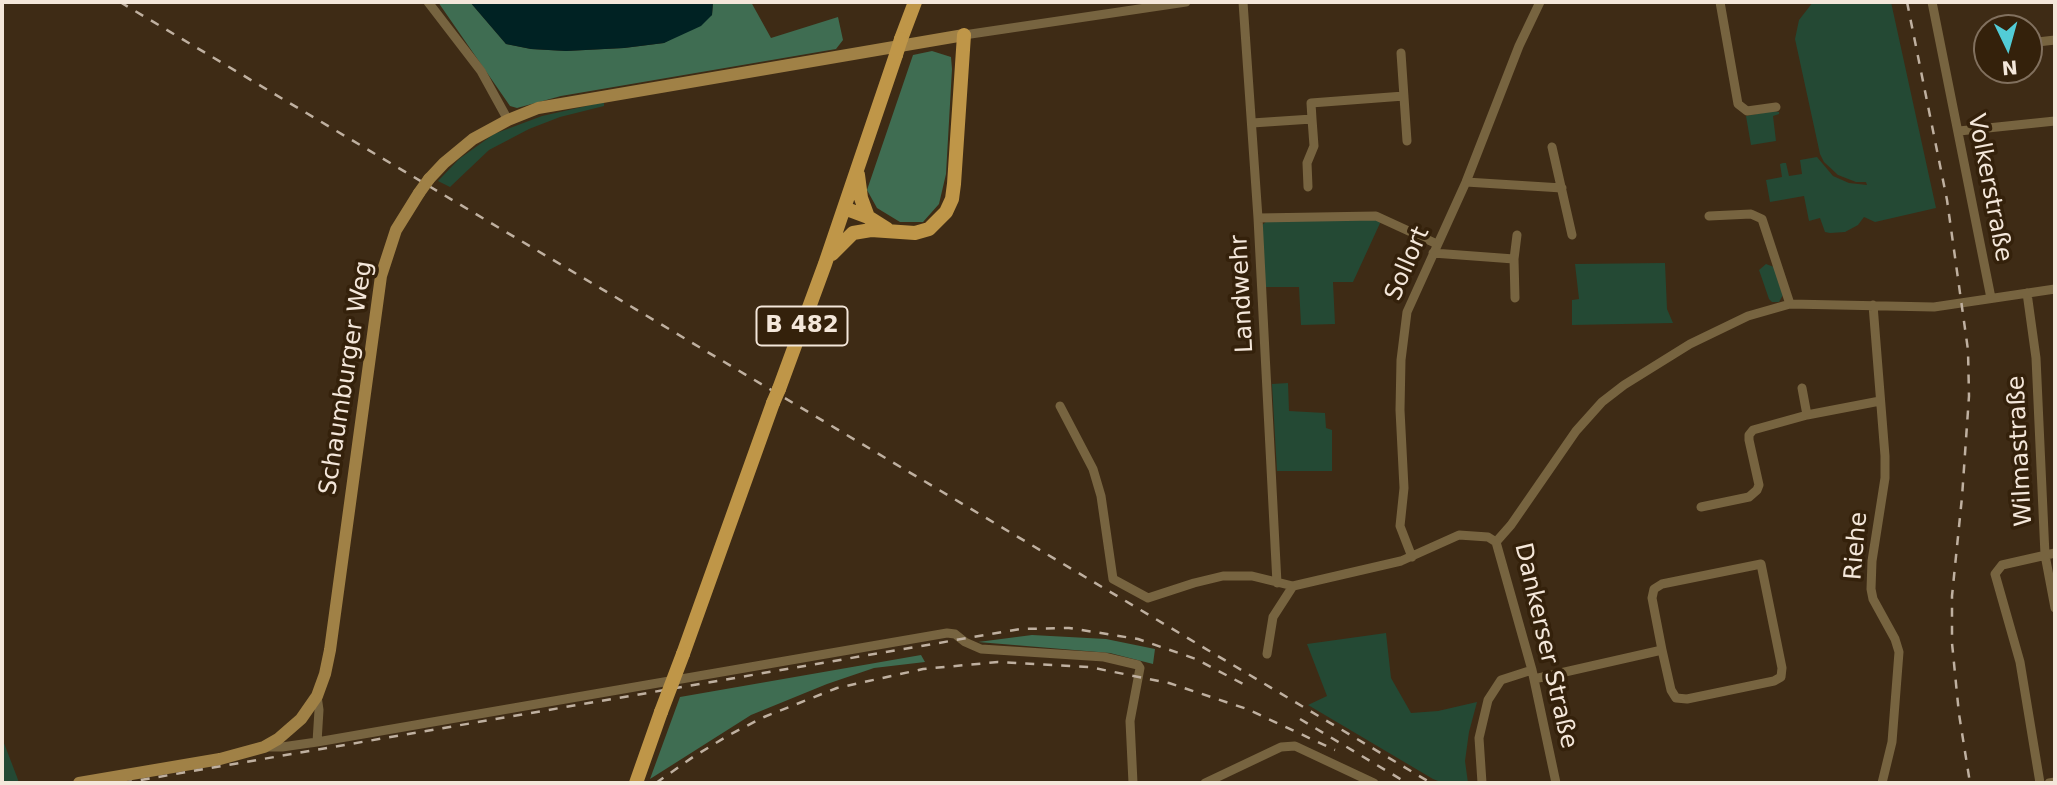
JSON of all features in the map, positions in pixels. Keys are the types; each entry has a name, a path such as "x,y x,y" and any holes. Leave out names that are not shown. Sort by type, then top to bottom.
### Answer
{"main road":[{"name":"B 482","path":"636,783 825,264 915,2"},
{"path":"842,214 891,231 915,233 929,229 941,219 951,199 964,35"},
{"path":"858,167 861,198 870,224"},
{"path":"825,264 847,237 870,224"}],"street":[{"path":"429,2 481,71 508,120"},
{"name":"Schaumburger Weg","path":"79,783 220,759 264,747 292,729 317,696 330,650 381,276 396,230 419,193 444,163 473,139 538,108 563,103 964,35 1186,2"},
{"name":"Landwehr","path":"1243,2 1258,218 1277,583"},
{"name":"Sollort","path":"1412,557 1400,526 1404,488 1401,360 1407,312 1466,182 1519,46 1540,2"},
{"path":"1720,2 1738,104 1747,111 1776,107"},
{"name":"Volkerstraße","path":"1932,2 1991,299"},
{"path":"1401,53 1407,141"},
{"path":"1308,187 1307,163 1314,146 1311,103 1404,96"},
{"path":"1252,123 1312,119"},
{"path":"1959,131 2055,121"},
{"path":"1552,147 1572,235"},
{"path":"1466,182 1562,188"},
{"path":"1709,216 1751,214 1762,219 1790,304"},
{"path":"1258,218 1376,216 1435,249 1514,260"},
{"path":"1515,298 1514,260 1517,235"},
{"name":"Dankerser Straße","path":"1556,783 1533,674 1496,542 1511,525 1576,431 1602,402 1690,344 1748,316 1790,304 1934,307 2055,289"},
{"name":"Wilmastraße","path":"2026,293 2036,358 2055,608"},
{"name":"Riehe","path":"1873,305 1885,478 1871,561 1871,589 1873,599 1895,639 1899,652 1892,742 1882,783"},
{"path":"1802,388 1807,415"},
{"path":"1701,507 1755,494 1759,485 1749,435 1753,430 1807,415 1881,401"},
{"path":"1060,406 1093,469 1101,496 1113,579 1148,598 1223,576 1252,576 1293,586 1412,557 1458,535 1488,537 1496,542"},
{"path":"2040,783 2020,662 1995,574 2002,565 2050,554"},
{"path":"1761,564 1782,668 1778,679 1687,699 1676,698 1671,690 1662,650 1652,598 1657,586 1761,564"},
{"path":"1268,654 1273,617 1293,586"},
{"path":"264,747 317,742 947,633 955,634 981,649 1104,657 1134,662 1140,668 1130,722 1133,783"},
{"path":"1482,783 1479,738 1488,701 1501,680 1662,650"},
{"path":"317,696 317,742"},
{"path":"1205,783 1282,747 1295,746 1374,783"},
{"path":"2049,783 2055,782"}],"green space":[{"path":"438,2 470,2 506,44 531,49 566,51 664,43 712,15 713,2 751,2 771,38 838,17 843,40 836,49 561,96 517,108 510,106"},
{"path":"1813,2 1891,2 1936,208 1875,222 1864,217 1858,225 1845,232 1830,233 1825,232 1820,218 1809,221 1804,196 1770,202 1766,180 1782,177 1780,164 1786,163 1789,176 1802,174 1800,160 1817,157 1833,176 1849,183 1867,185 1866,182 1856,182 1838,175 1824,162 1820,154 1795,39 1799,20"},
{"path":"932,51 951,57 946,174 939,204 923,222 900,222 877,208 867,190 913,55"},
{"path":"604,102 604,106 560,117 529,129 489,150 450,187 438,181 459,159 494,134 542,116"},
{"path":"1779,112 1773,116 1776,141 1751,145 1746,116"},
{"path":"1267,221 1381,221 1353,282 1333,282 1335,324 1301,325 1299,287 1265,287 1262,225"},
{"path":"1665,263 1667,309 1673,323 1572,325 1572,300 1579,299 1575,264"},
{"path":"1766,264 1774,267 1783,295 1779,302 1769,299 1759,270"},
{"path":"1288,383 1289,411 1325,413 1326,428 1332,430 1332,471 1277,471 1272,384"},
{"path":"1386,633 1391,678 1411,713 1438,711 1477,702 1465,761 1468,783 1443,783 1433,779 1308,705 1327,696 1307,644"},
{"path":"1032,635 1106,639 1155,649 1153,664 1110,653 978,642"},
{"path":"921,655 925,662 874,668 751,715 650,779 680,697"},
{"path":"2,738 17,777 19,783 2,783"}],"water":[{"path":"470,2 713,2 712,15 701,26 664,43 566,51 506,44"}],"railway":[{"path":"120,2 1431,783"},
{"path":"1907,2 1947,200 1968,350 1969,396 1952,596 1952,643 1959,714 1970,783"},
{"path":"123,783 1020,629 1069,628 1138,639 1196,659 1243,684"},
{"path":"656,783 729,735 764,717 837,688 923,669 998,662 1089,667 1169,683 1247,709 1335,750"},
{"path":"1300,719 1407,783"}]}
